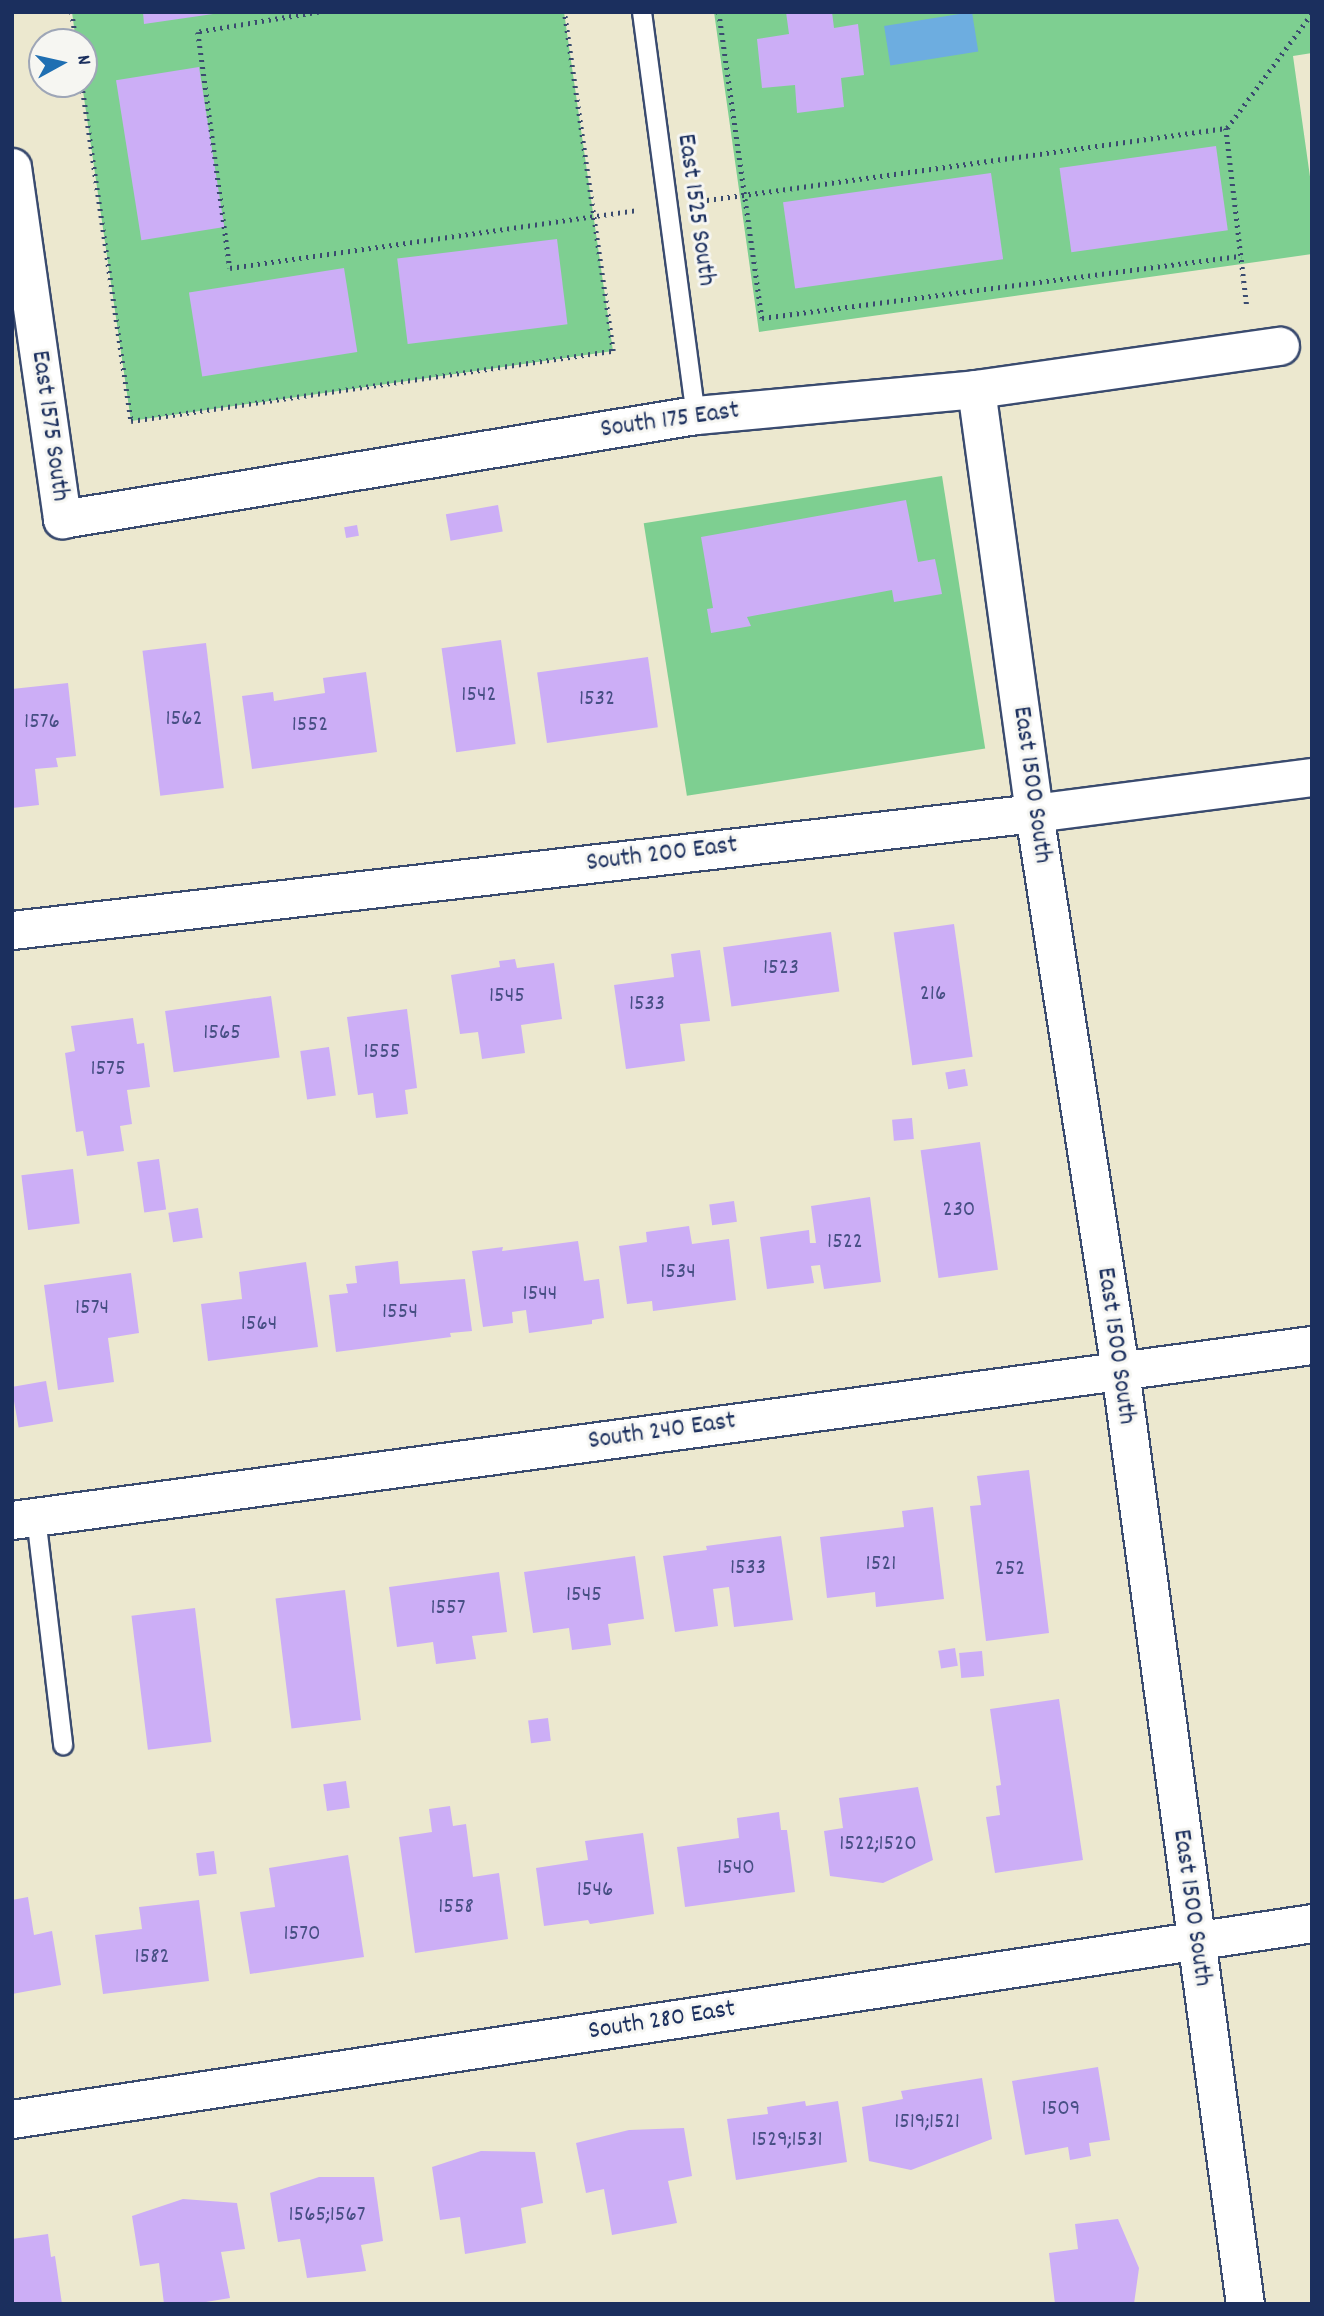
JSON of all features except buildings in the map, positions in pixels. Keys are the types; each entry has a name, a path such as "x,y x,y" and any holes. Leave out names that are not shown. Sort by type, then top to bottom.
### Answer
{"street":[{"name":"East 1575 South","path":"12,167 62,519"},
{"name":"South 175 East","path":"62,519 696,415 976,389 1266,348"},
{"name":"East 1500 South","path":"976,389 1034,813 1120,1370 1245,2304"},
{"name":"South 200 East","path":"12,930 1034,813 1312,777"},
{"name":"South 240 East","path":"24,1518 1312,1345"},
{"name":"South 280 East","path":"12,2119 1312,1923"}],"lane":[{"name":"East 1525 South","path":"642,12 696,415"},
{"path":"24,1518 63,1745"}],"path":[{"path":"319,12 198,32 230,268 1226,128"},
{"path":"84,98 131,421 613,351 564,12"},
{"path":"719,12 762,318 1241,256"},
{"path":"1266,348 1241,256 1226,128 1312,13"}],"green space":[{"path":"72,12 564,12 613,351 131,421 84,98 98,98 98,28 74,28"},
{"path":"714,12 1312,12 1312,53 1293,56 1312,191 1312,254 759,332"},
{"path":"942,476 985,749 687,796 644,523"}],"water":[{"path":"972,12 978,52 890,65 884,26"}]}
